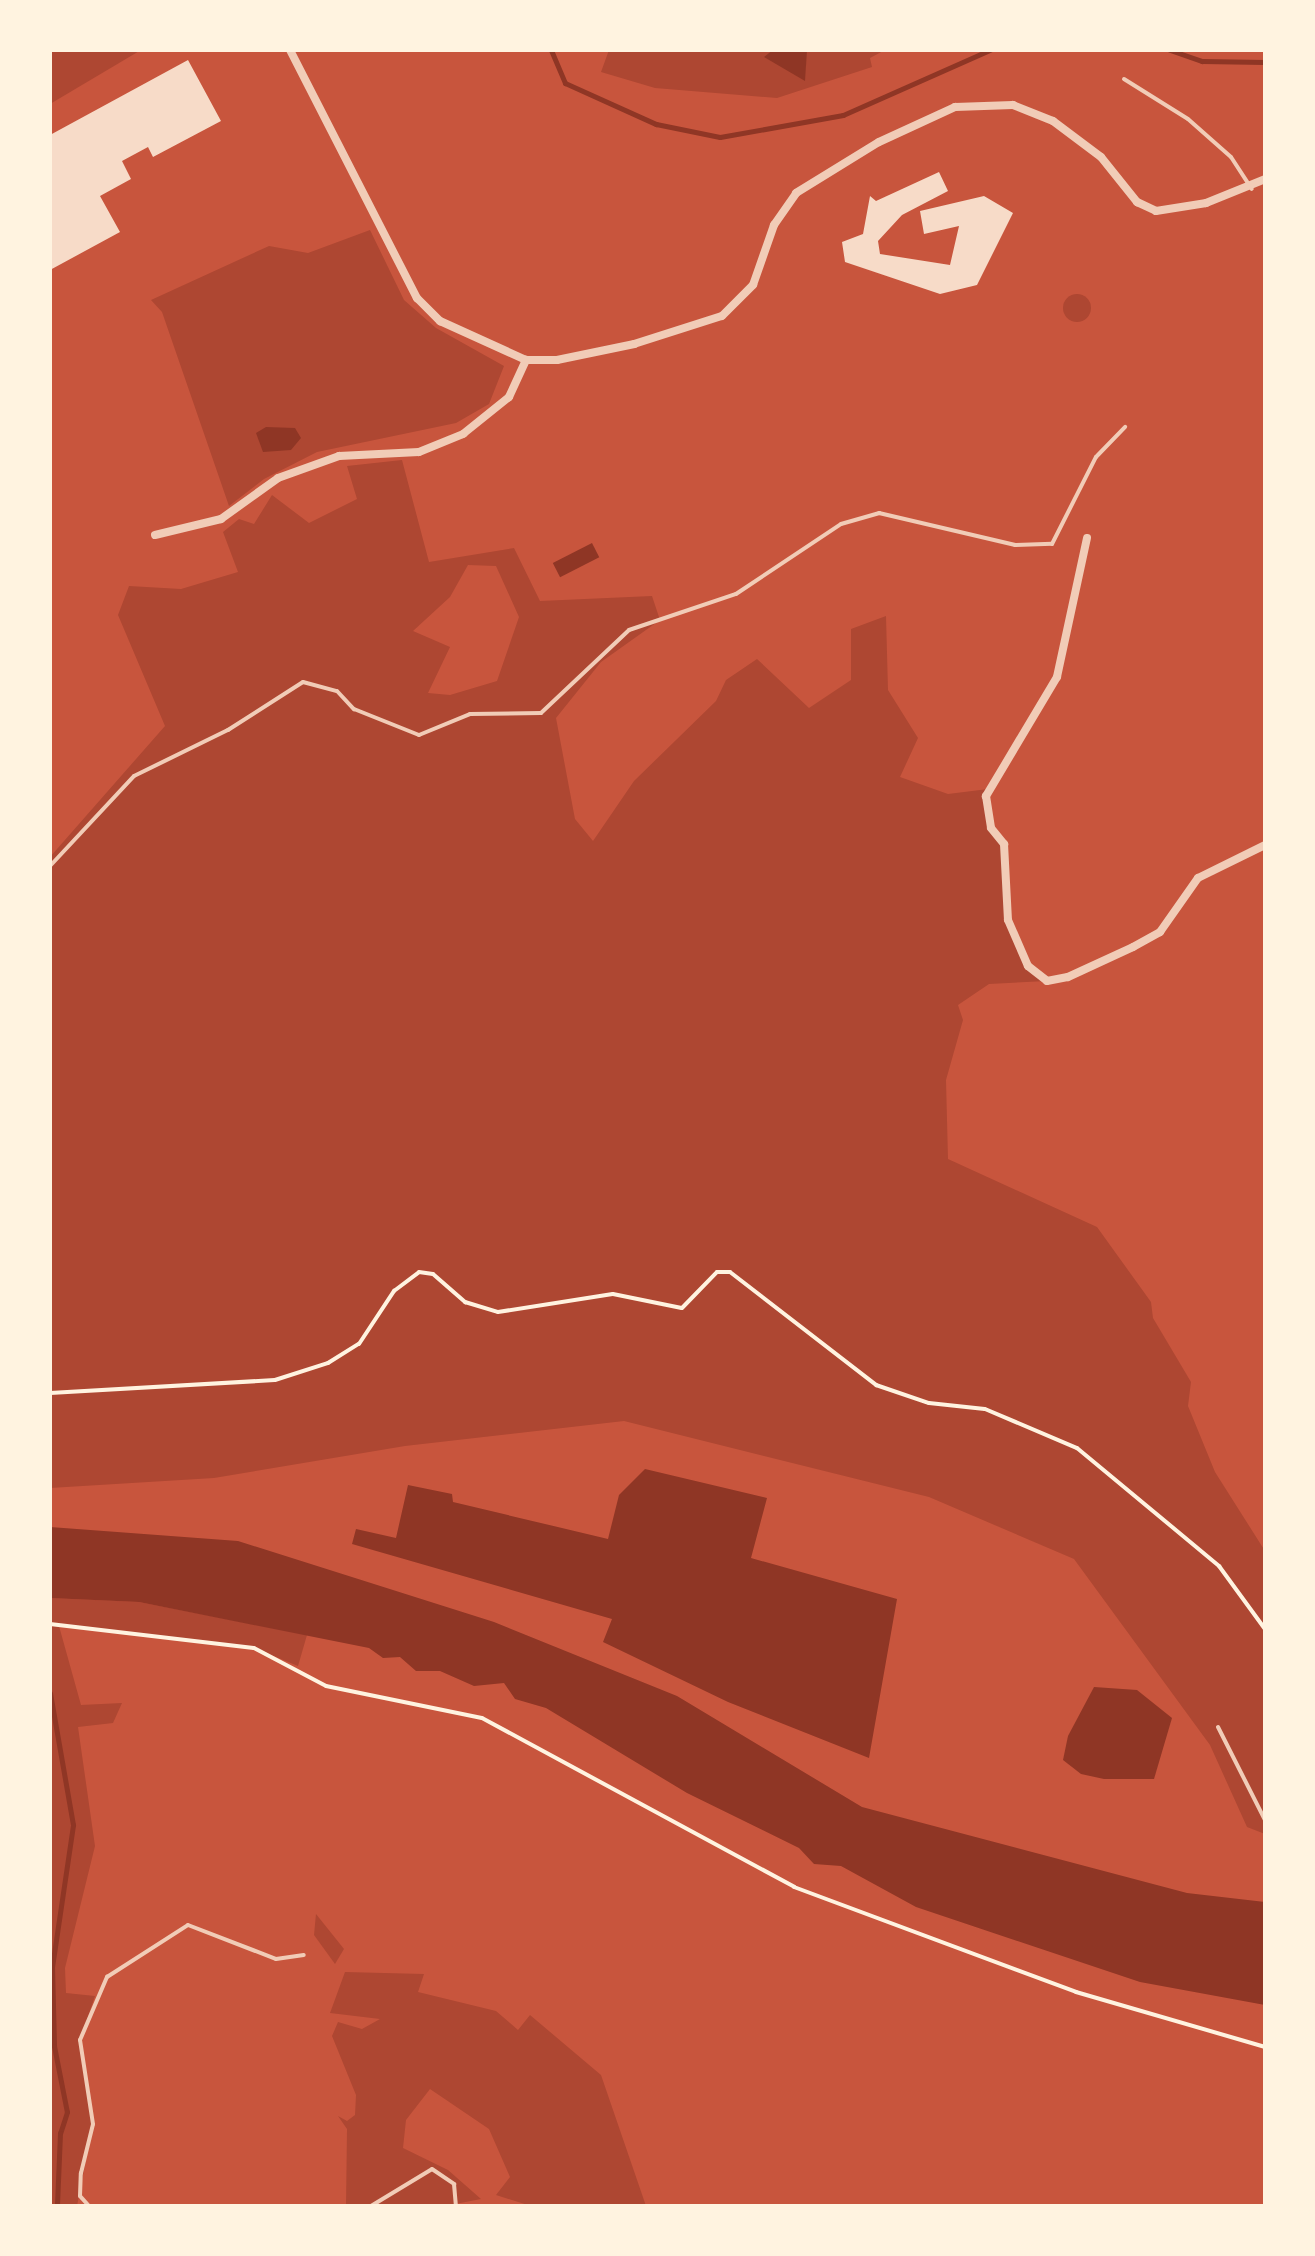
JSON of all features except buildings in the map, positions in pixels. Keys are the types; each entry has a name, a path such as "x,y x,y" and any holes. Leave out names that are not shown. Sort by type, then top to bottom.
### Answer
{"street":[{"path":"290,50 416,298 440,321 526,360 556,360 634,344 722,316 752,284 774,225 796,193 879,142 956,106 1012,105 1053,120 1101,157 1145,208 1173,210 1252,189 1265,179"},
{"path":"155,536 221,519 278,478 339,456 419,452 463,434 509,397 526,360"},
{"path":"1087,538 1057,677 986,796 992,828 1004,844 1008,920 1028,966 1047,981 1133,947 1160,932 1198,878 1265,845"}],"lane":[{"path":"1124,78 1188,119 1231,157 1252,189"},
{"path":"50,866 134,776 228,730 303,682 337,691 354,709 419,736 470,714 541,713 630,630 736,594 841,524 879,513 1015,546 1052,544 1096,457 1124,427"},
{"path":"1218,1727 1265,1820"},
{"path":"89,2206 80,2196 81,2173 93,2124 80,2040 98,1988 188,1924 276,1959 304,1955"},
{"path":"371,2206 432,2169 454,2184 456,2206"}],"path":[{"path":"50,1393 198,1380 275,1380 347,1354 404,1280 419,1272 433,1274 465,1302 498,1312 613,1294 682,1308 717,1272 745,1278 876,1385 929,1403 985,1409 1077,1448 1219,1566 1265,1628"},
{"path":"51,1624 254,1648 326,1686 482,1718 794,1887 1076,1992 1265,2047"}],"shaded area":[{"path":"50,50 141,50 50,104"},
{"path":"609,50 885,50 870,58 872,67 777,98 655,88 601,72"},
{"path":"773,50 807,50 805,81 764,57"},
{"path":"370,230 404,300 436,328 504,366 489,404 456,423 317,452 264,479 229,506 162,312 151,300 269,246 308,253"},
{"path":"1077,294 1087,298 1091,308 1087,318 1077,322 1067,318 1063,308 1067,298"},
{"path":"266,427 295,428 301,438 291,450 263,452 256,433"},
{"path":"402,460 429,562 514,548 540,601 652,596 660,620 601,662 556,718 575,819 593,841 634,781 716,701 726,680 757,659 809,708 851,680 851,629 886,616 888,690 918,738 900,777 948,794 988,789 991,828 1004,844 1008,920 1028,966 1047,981 989,984 958,1005 963,1020 946,1080 948,1159 1097,1227 1151,1302 1153,1318 1191,1382 1188,1406 1215,1472 1265,1551 1265,1834 1247,1827 1210,1745 1074,1559 929,1497 624,1421 405,1446 214,1478 50,1488 50,857 165,726 118,615 129,586 181,589 238,572 223,532 239,519 254,524 272,495 309,523 357,499 347,466","holes":["468,565 496,566 519,617 497,681 450,695 428,693 450,647 413,631 450,597"]},
{"path":"592,543 599,557 560,577 553,563"},
{"path":"645,1469 767,1498 751,1558 897,1599 869,1758 728,1702 603,1642 612,1619 352,1544 356,1529 396,1538 408,1485 452,1494 453,1502 608,1539 619,1495"},
{"path":"50,1527 238,1541 494,1622 677,1696 862,1807 1187,1893 1265,1902 1265,2005 1140,1982 916,1907 841,1866 814,1864 799,1848 687,1793 546,1708 515,1699 504,1683 474,1686 440,1671 416,1671 400,1657 383,1658 369,1648 139,1602 50,1598"},
{"path":"50,1598 139,1602 307,1635 298,1666 254,1648 59,1626 81,1705 122,1703 113,1723 78,1727 95,1846 65,1968 66,1993 95,1996 80,2040 93,2124 77,2206 50,2206"},
{"path":"1094,1687 1137,1690 1172,1718 1154,1779 1104,1779 1081,1774 1063,1760 1068,1736"},
{"path":"316,1914 344,1949 335,1964 314,1935"},
{"path":"345,1972 424,1974 418,1992 496,2011 518,2030 530,2015 601,2075 646,2206 531,2206 496,2195 510,2177 489,2129 430,2089 406,2120 403,2148 448,2170 481,2199 445,2206 346,2206 347,2129 338,2116 347,2121 355,2115 356,2095 332,2036 338,2022 362,2029 380,2019 330,2013"}],"waterway":[{"path":"551,50 565,83 656,124 720,137 843,115 990,50"},
{"path":"1170,50 1202,61 1265,62"},
{"path":"50,1693 73,1825 52,1967 54,2046 67,2112 60,2133 57,2206"}]}
